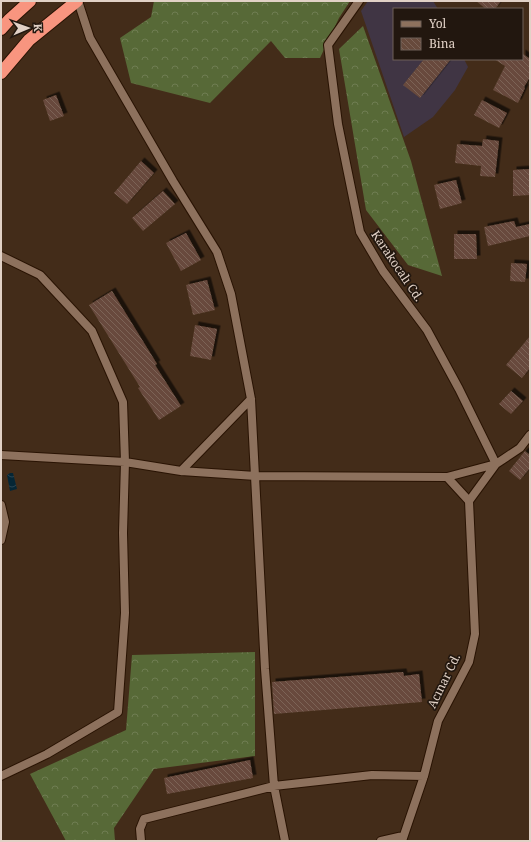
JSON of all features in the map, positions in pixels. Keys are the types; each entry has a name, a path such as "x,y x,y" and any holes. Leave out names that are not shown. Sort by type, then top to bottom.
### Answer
{"highway":[{"path":"5,25 17,6 16,1"},
{"path":"5,25 30,1"},
{"path":"1,73 29,40 77,1"}],"street":[{"path":"77,1 90,38 217,252 231,294 251,399 265,670 274,786 285,841"},
{"name":"Karakocalı Cd.","path":"359,1 328,45 338,124 360,232 383,271 427,330 459,389 496,464"},
{"path":"1,256 40,275 92,331 123,402 125,462 123,533 125,613 118,712 47,754 1,776"},
{"path":"181,471 251,399"},
{"path":"1,455 125,462 181,471 256,476 447,477 496,464 520,448 530,435"},
{"path":"447,477 469,501 496,464"},
{"name":"Acınar Cd.","path":"402,838 424,776 438,720 470,662 476,634 469,501"},
{"path":"1,506 5,522 1,540"},
{"path":"142,841 140,829 144,818 274,786 372,775 424,776"},
{"path":"381,841 402,838"}],"shaded area":[{"path":"368,1 433,1 437,8 393,8 393,60 464,60 468,67 455,90 433,117 404,137 361,11"}],"green space":[{"path":"154,1 350,1 339,18 320,58 285,58 271,41 210,103 131,83 120,38 151,17"},
{"path":"363,26 411,161 442,276 408,265 366,210 339,49"},
{"path":"255,652 255,756 154,769 114,828 115,841 66,841 30,774 126,730 132,655"}],"water":[{"path":"13,473 17,489 10,491 7,475"}],"building":[{"path":"476,1 501,1 496,8 485,8"},
{"path":"523,54 530,59 530,77 524,87 525,88 518,103 493,90 505,66 496,60 523,60"},
{"path":"423,60 450,60 420,98 403,85"},
{"path":"56,95 64,116 50,121 43,100"},
{"path":"482,100 507,113 499,128 474,115"},
{"path":"483,139 499,141 495,177 480,176 481,166 455,163 457,144 482,146"},
{"path":"141,161 154,173 127,204 114,193"},
{"path":"530,169 530,195 513,196 513,170"},
{"path":"456,180 462,203 440,209 434,185"},
{"path":"163,191 175,204 143,231 132,218"},
{"path":"514,221 516,227 530,224 530,236 488,246 484,227"},
{"path":"186,233 201,260 181,271 166,243"},
{"path":"454,234 476,234 477,259 454,259"},
{"path":"511,263 527,264 525,282 510,281"},
{"path":"207,280 215,310 193,315 186,285"},
{"path":"112,291 157,364 155,365 181,406 159,420 138,388 140,387 89,305"},
{"path":"195,325 217,329 211,360 190,356"},
{"path":"530,336 530,368 522,378 506,365"},
{"path":"511,391 523,401 511,414 499,404"},
{"path":"525,451 530,455 530,468 520,480 509,471"},
{"path":"403,672 404,676 419,674 422,702 274,714 272,682"},
{"path":"250,760 253,778 167,794 164,778"}]}
